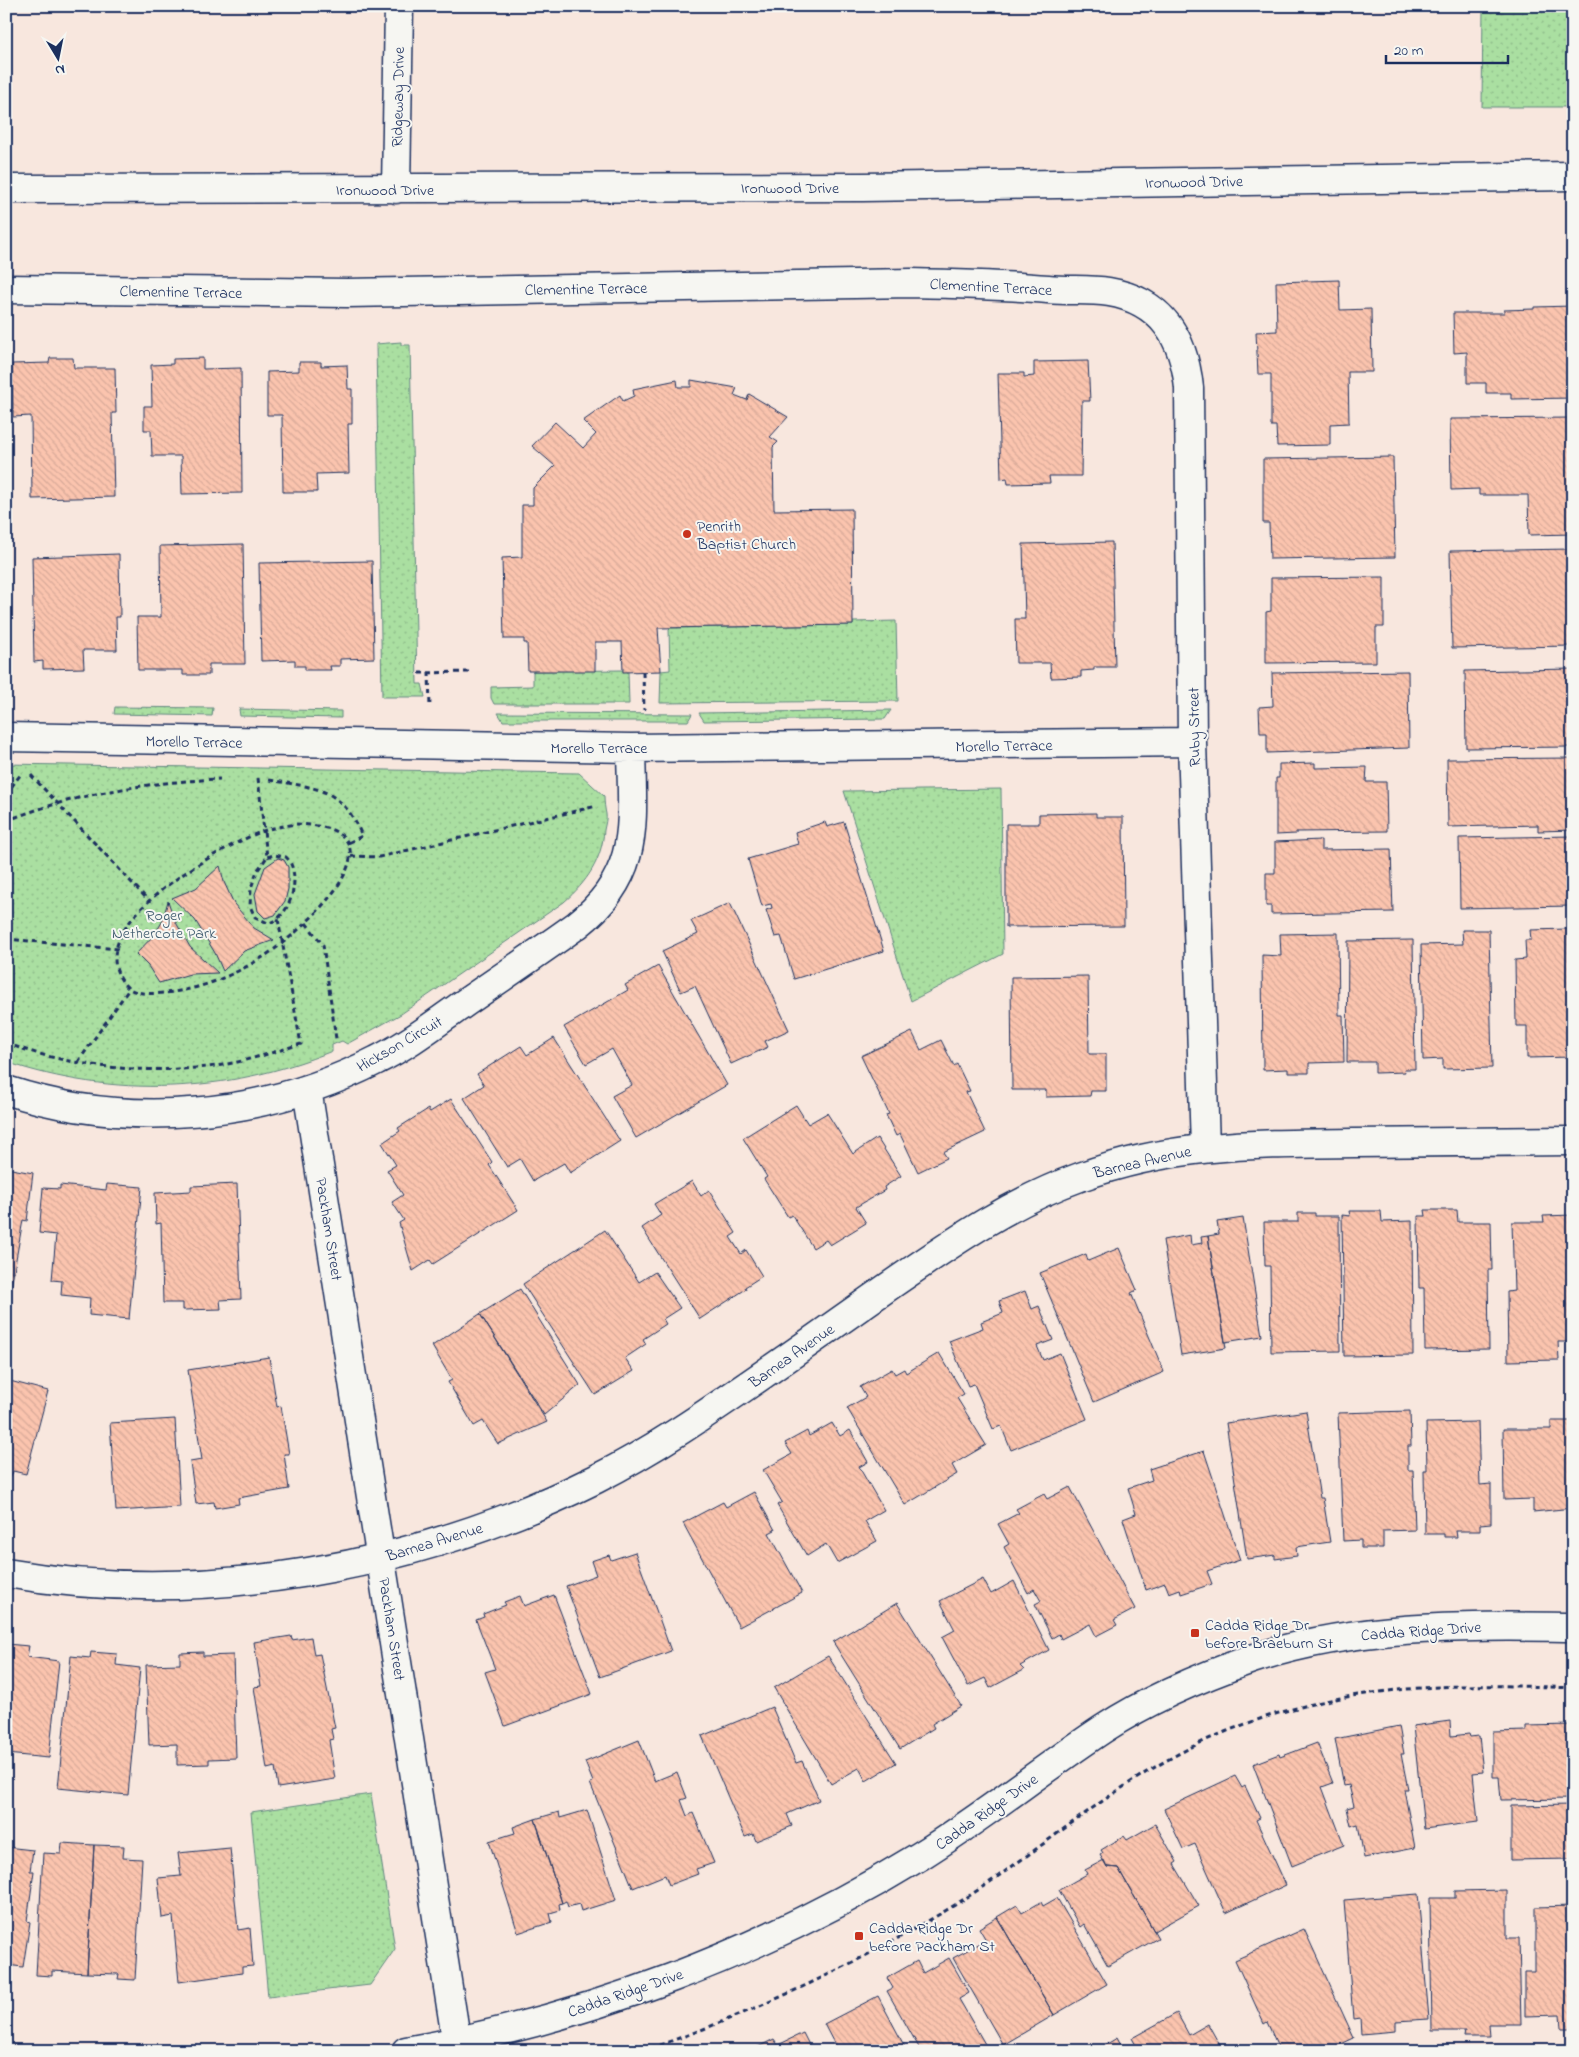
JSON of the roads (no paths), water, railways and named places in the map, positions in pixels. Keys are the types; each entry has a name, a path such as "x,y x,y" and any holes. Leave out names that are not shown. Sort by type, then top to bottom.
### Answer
{"street":[{"name":"Ridgeway Drive","path":"396,188 399,6"},
{"name":"Ironwood Drive","path":"6,189 854,187 1573,176"},
{"name":"Clementine Terrace","path":"6,289 347,293 911,283 1001,284 1108,292 1142,304 1160,316"},
{"name":"Ruby Street","path":"1160,316 1168,324 1181,348 1187,369 1189,388 1192,742 1205,1147"},
{"name":"Morello Terrace","path":"6,737 631,748 1192,742"},
{"name":"Hickson Circuit","path":"6,1090 67,1106 100,1111 160,1114 259,1103 307,1089 376,1061 399,1048 596,910 617,883 625,865 629,847 631,748"},
{"name":"Packham Street","path":"307,1089 458,2046"},
{"name":"Barnea Avenue","path":"6,1573 98,1582 193,1584 304,1572 381,1556 438,1541 518,1514 595,1479 638,1456 728,1399 950,1244 1017,1204 1044,1191 1111,1166 1141,1158 1205,1147 1257,1144 1573,1141"},
{"name":"Cadda Ridge Drive","path":"406,2051 458,2046 642,1988 765,1939 871,1884 925,1853 1127,1715 1168,1692 1210,1674 1280,1651 1364,1632 1419,1627 1573,1627"}],"place":[{"name":"Penrith Baptist Church","path":"687,534"},
{"name":"Cadda Ridge Dr before Braeburn St","path":"1195,1633"},
{"name":"Cadda Ridge Dr before Packham St","path":"859,1936"}],"park label":[{"name":"Roger Nethercote Park","path":"164,923"}]}
